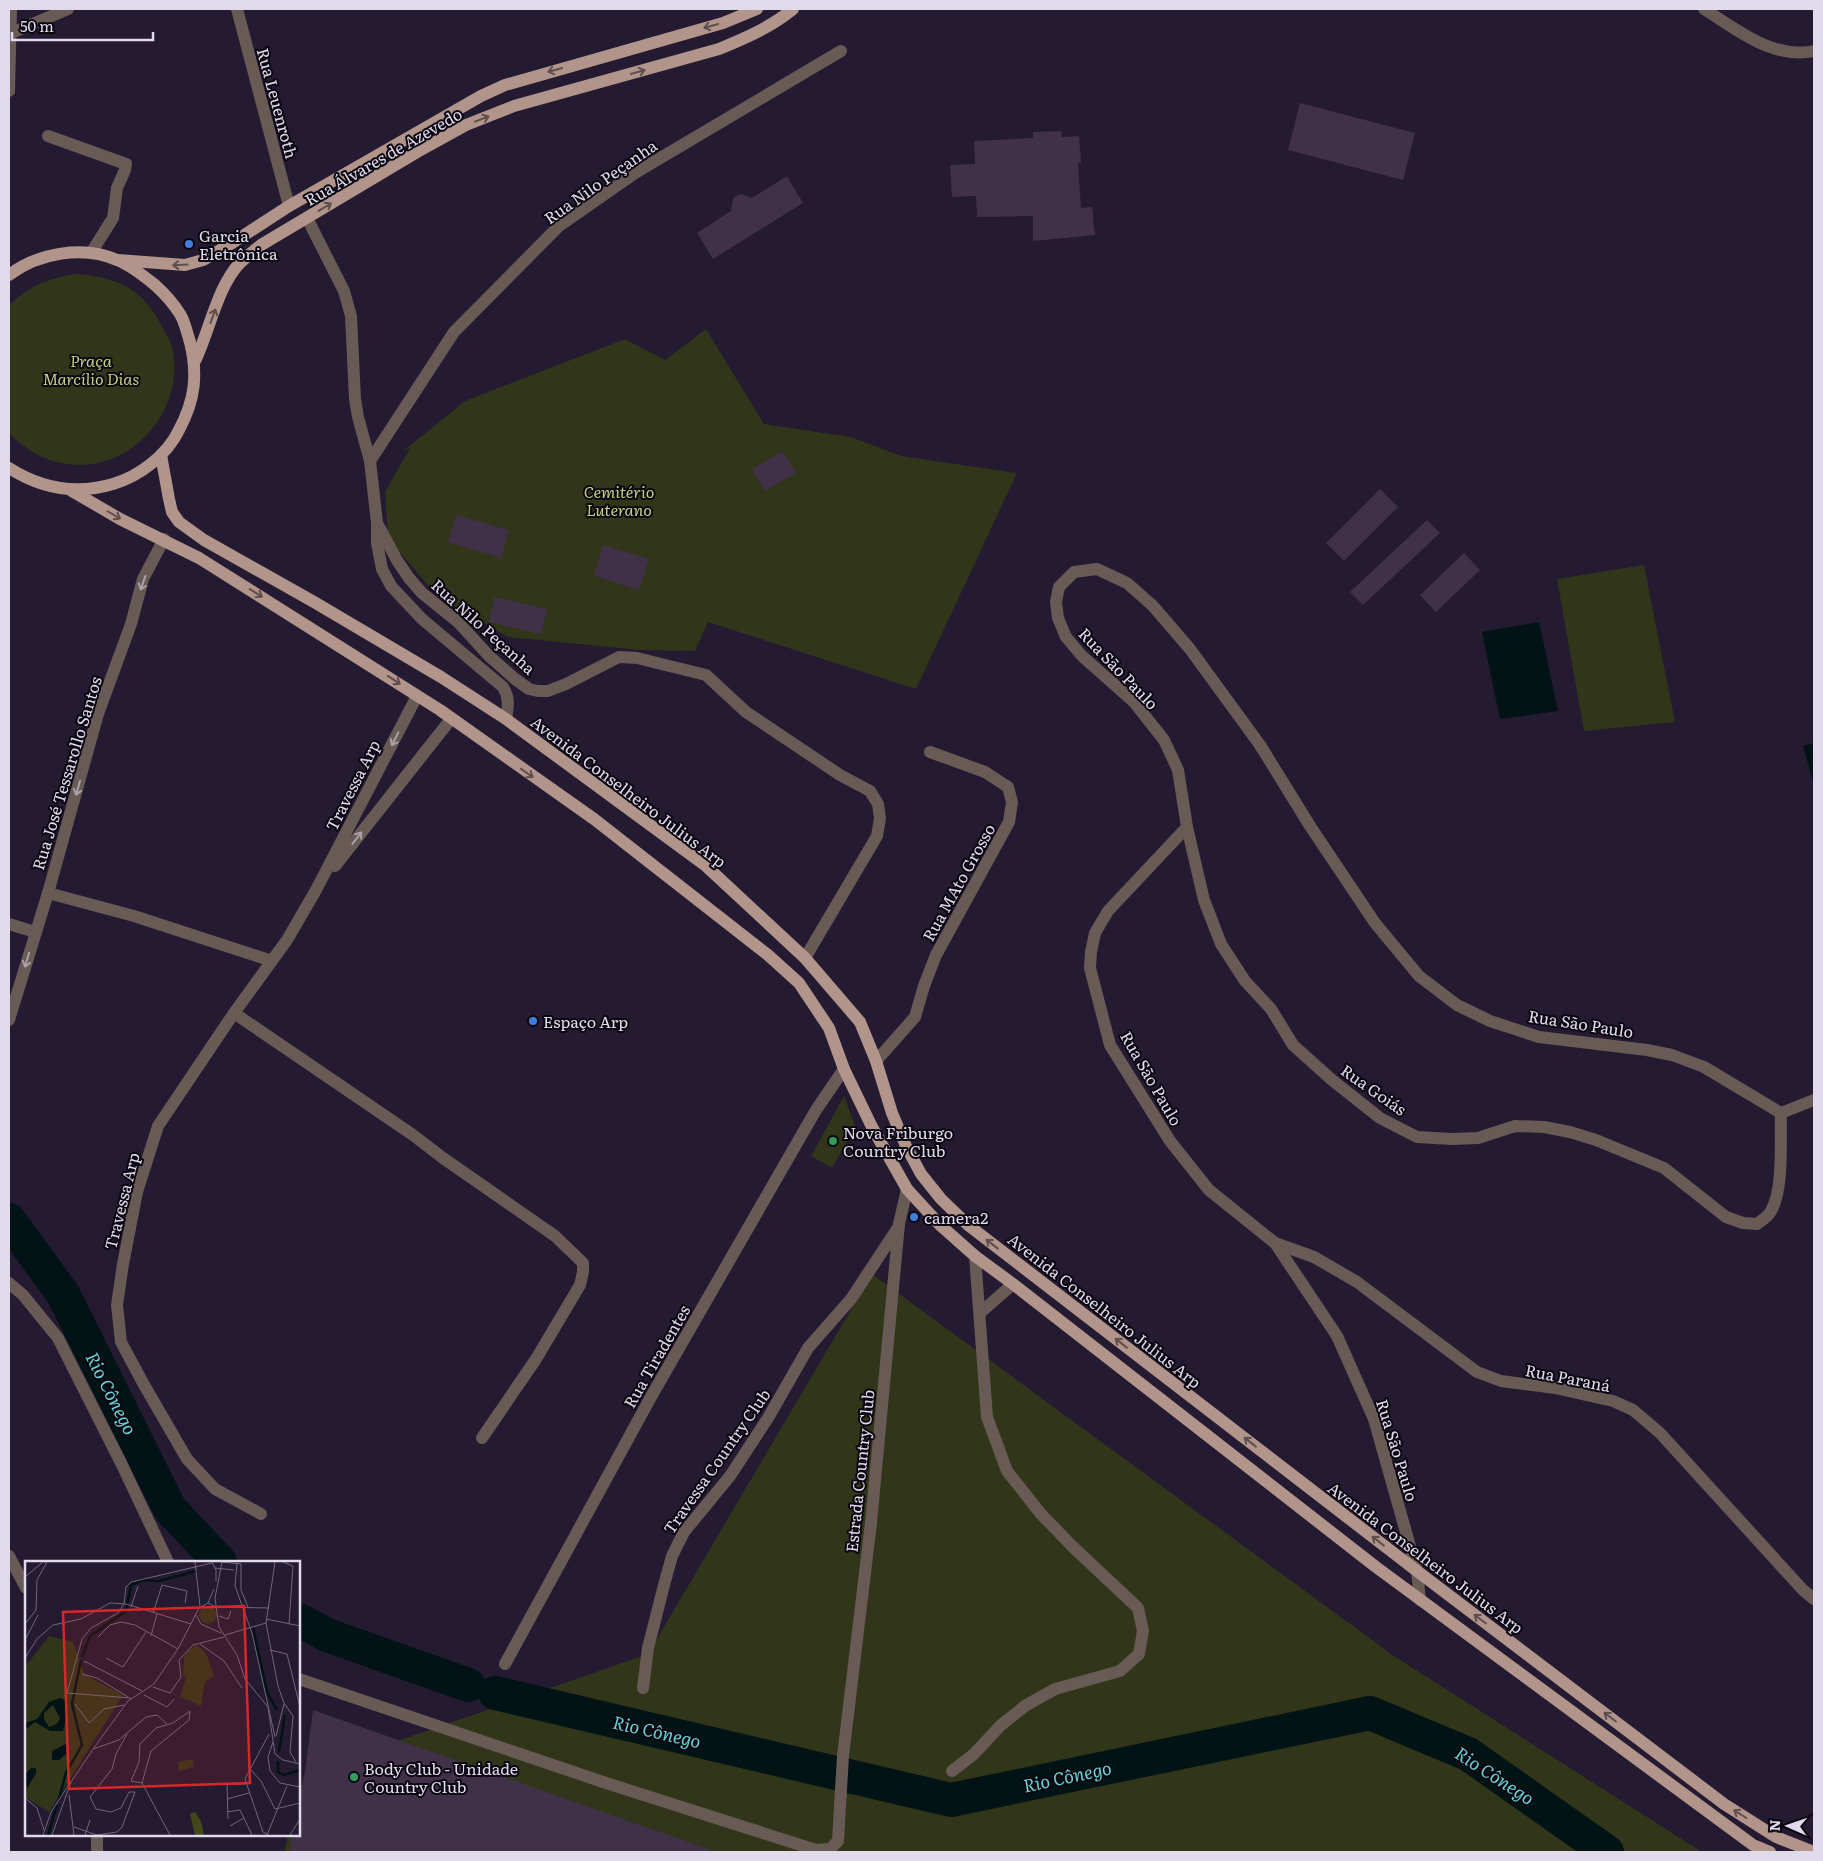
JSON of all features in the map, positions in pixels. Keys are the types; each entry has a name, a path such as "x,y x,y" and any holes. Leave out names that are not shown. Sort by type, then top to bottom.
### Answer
{"main road":[{"name":"Rua Álvares de Azevedo","path":"118,260 185,265 203,260 289,206 481,96 505,85 724,23 757,9"},
{"name":"Rua Álvares de Azevedo","path":"195,361 204,344 228,281 240,264 261,245 416,152 466,125 514,106 719,49 751,37 781,19 793,9"},
{"path":"9,275 34,261 52,255 91,253 118,260 146,278 165,294 175,307 186,329 195,361 195,381 192,400 186,418 177,435 161,455 142,471 120,482 97,489 72,491 47,487 23,478 9,468"},
{"name":"Avenida Conselheiro Julius Arp","path":"161,455 168,499 172,512 179,522 204,540 314,602 506,719 706,866 806,958 860,1022 876,1061 892,1114 921,1174 941,1199 968,1225 1417,1571 1724,1804 1776,1837 1814,1852"},
{"path":"72,491 120,519 164,539 199,558 417,696 594,819 768,954 799,983 829,1028 844,1069 872,1127 907,1189 940,1225 975,1256 1420,1600 1757,1849 1770,1852"}],"street":[{"path":"9,91 11,9"},
{"path":"9,34 68,9"},
{"name":"Rua Leuenroth","path":"237,9 289,206"},
{"path":"1704,9 1753,40 1770,48 1785,51 1814,51"},
{"name":"Rua Nilo Peçanha","path":"370,461 454,332 559,226 635,173 841,51"},
{"path":"48,136 126,164 116,188 113,218 91,253"},
{"name":"Rua Nilo Peçanha","path":"307,218 344,292 351,316 355,399 370,461 377,523 377,543 382,569 391,586 422,619 503,687 509,702 506,719"},
{"name":"Rua Nilo Peçanha","path":"377,523 398,562 422,594 458,622 489,656 529,689 538,691 548,690 566,684 619,657 637,658 706,675 746,712 840,775 870,792 878,804 880,818 877,836 806,958"},
{"name":"Rua José Tessarollo Santos","path":"9,1020 48,893 98,714 130,624 143,579 164,539"},
{"name":"Rua São Paulo","path":"1420,1600 1417,1571 1374,1419 1338,1336 1275,1243 1209,1190 1170,1141 1110,1045 1090,968 1090,952 1095,933 1108,911 1187,827 1178,770 1164,740 1134,702 1082,656 1066,637 1058,618 1056,602 1059,587 1074,572 1097,569 1127,583 1159,613 1190,649 1260,745 1310,826 1376,923 1419,976 1457,1005 1490,1021 1539,1037 1647,1050 1672,1055 1704,1067 1781,1113"},
{"name":"Travessa Arp","path":"261,1514 215,1488 187,1459 143,1382 122,1342 117,1305 123,1264 137,1192 158,1126 234,1013 287,940 316,890 417,696"},
{"name":"Travessa Arp","path":"316,890 451,719"},
{"name":"Rua MAto Grosso","path":"876,1061 915,1017 936,954 1009,822 1012,802 1008,787 985,772 930,752"},
{"name":"Rua Goiás","path":"1187,827 1204,900 1221,944 1245,980 1271,1009 1293,1045 1332,1080 1380,1118 1417,1137 1478,1138 1515,1126 1570,1132 1596,1140 1664,1168 1726,1217 1743,1223 1757,1224 1771,1212 1775,1202 1780,1162 1781,1113"},
{"path":"48,893 134,916 272,961"},
{"path":"9,924 35,932"},
{"path":"234,1013 413,1135 555,1236 583,1263 580,1285 536,1359 482,1438"},
{"name":"Rua Tiradentes","path":"505,1664 652,1395 816,1110 844,1069"},
{"path":"1781,1113 1814,1100"},
{"name":"Estrada Country Club","path":"300,1679 603,1782 816,1850 830,1849 838,1841 843,1756 871,1523 900,1224 907,1189"},
{"name":"Travessa Country Club","path":"643,1688 648,1648 664,1585 672,1556 684,1532 730,1476 768,1418 808,1348 851,1299 900,1224"},
{"name":"Rua Paraná","path":"1275,1243 1314,1257 1357,1282 1477,1372 1501,1381 1555,1388 1613,1401 1633,1410 1660,1433 1803,1590 1814,1599"},
{"path":"952,1771 974,1754 1001,1725 1025,1706 1055,1690 1120,1671 1139,1654 1143,1631 1138,1608 1060,1534 1007,1472 987,1417 975,1256"},
{"path":"9,1283 23,1295 58,1338 122,1464 168,1561"},
{"path":"980,1313 1013,1284"},
{"path":"9,1556 25,1586"},
{"path":"97,1836 97,1852"}],"green space":[{"name":"Praça Marcílio Dias","path":"76,274 115,281 135,292 144,301 153,311 170,341 174,372 170,395 161,416 147,435 129,450 108,460 85,465 61,463 46,459 27,448 9,433 9,306 31,288 57,278"},
{"name":"Cemitério Luterano","path":"706,329 764,424 851,437 901,456 1017,473 916,689 708,622 695,651 640,650 508,637 437,596 388,538 385,492 410,448 402,452 465,401 625,339 665,360"},
{"path":"1644,565 1675,722 1584,731 1557,579"},
{"name":"Nova Friburgo Country Club","path":"844,1096 855,1126 832,1168 811,1156"},
{"path":"872,1274 1394,1656 1702,1852 284,1852 288,1836 300,1836 300,1791 305,1773 648,1654"}],"shaded area":[{"path":"1539,622 1558,711 1500,719 1482,632"},
{"path":"1814,743 1814,784 1803,746"}],"building":[{"path":"1300,103 1415,133 1403,180 1288,150"},
{"path":"1061,131 1062,137 1079,136 1081,163 1078,163 1081,208 1092,207 1095,235 1033,241 1033,216 977,217 976,196 952,197 950,165 975,164 974,141 1033,138 1033,132"},
{"path":"787,176 803,203 713,259 697,233 731,211 733,199 736,196 741,194 752,198"},
{"path":"782,451 796,473 765,491 752,469"},
{"path":"1380,489 1398,507 1344,561 1326,543"},
{"path":"456,515 509,530 501,558 448,542"},
{"path":"1427,520 1440,533 1363,605 1350,592"},
{"path":"603,545 649,559 639,590 594,576"},
{"path":"1464,553 1480,570 1436,612 1420,595"},
{"path":"494,597 547,609 541,634 489,622"},
{"path":"313,1710 711,1850 710,1852 290,1852 292,1836 300,1836 300,1795"}],"waterway":[{"name":"Rio Cônego","path":"9,1220 63,1294 170,1509 219,1561"},
{"name":"Rio Cônego","path":"300,1621 327,1635 468,1685"},
{"name":"Rio Cônego","path":"495,1693 951,1800 1370,1713 1468,1754 1607,1852"}],"place":[{"name":"Garcia Eletrônica","path":"189,244"},
{"name":"Espaço Arp","path":"533,1021"},
{"name":"Nova Friburgo Country Club","path":"833,1141"},
{"name":"camera2","path":"914,1217"},
{"name":"Body Club - Unidade Country Club","path":"354,1777"}]}
